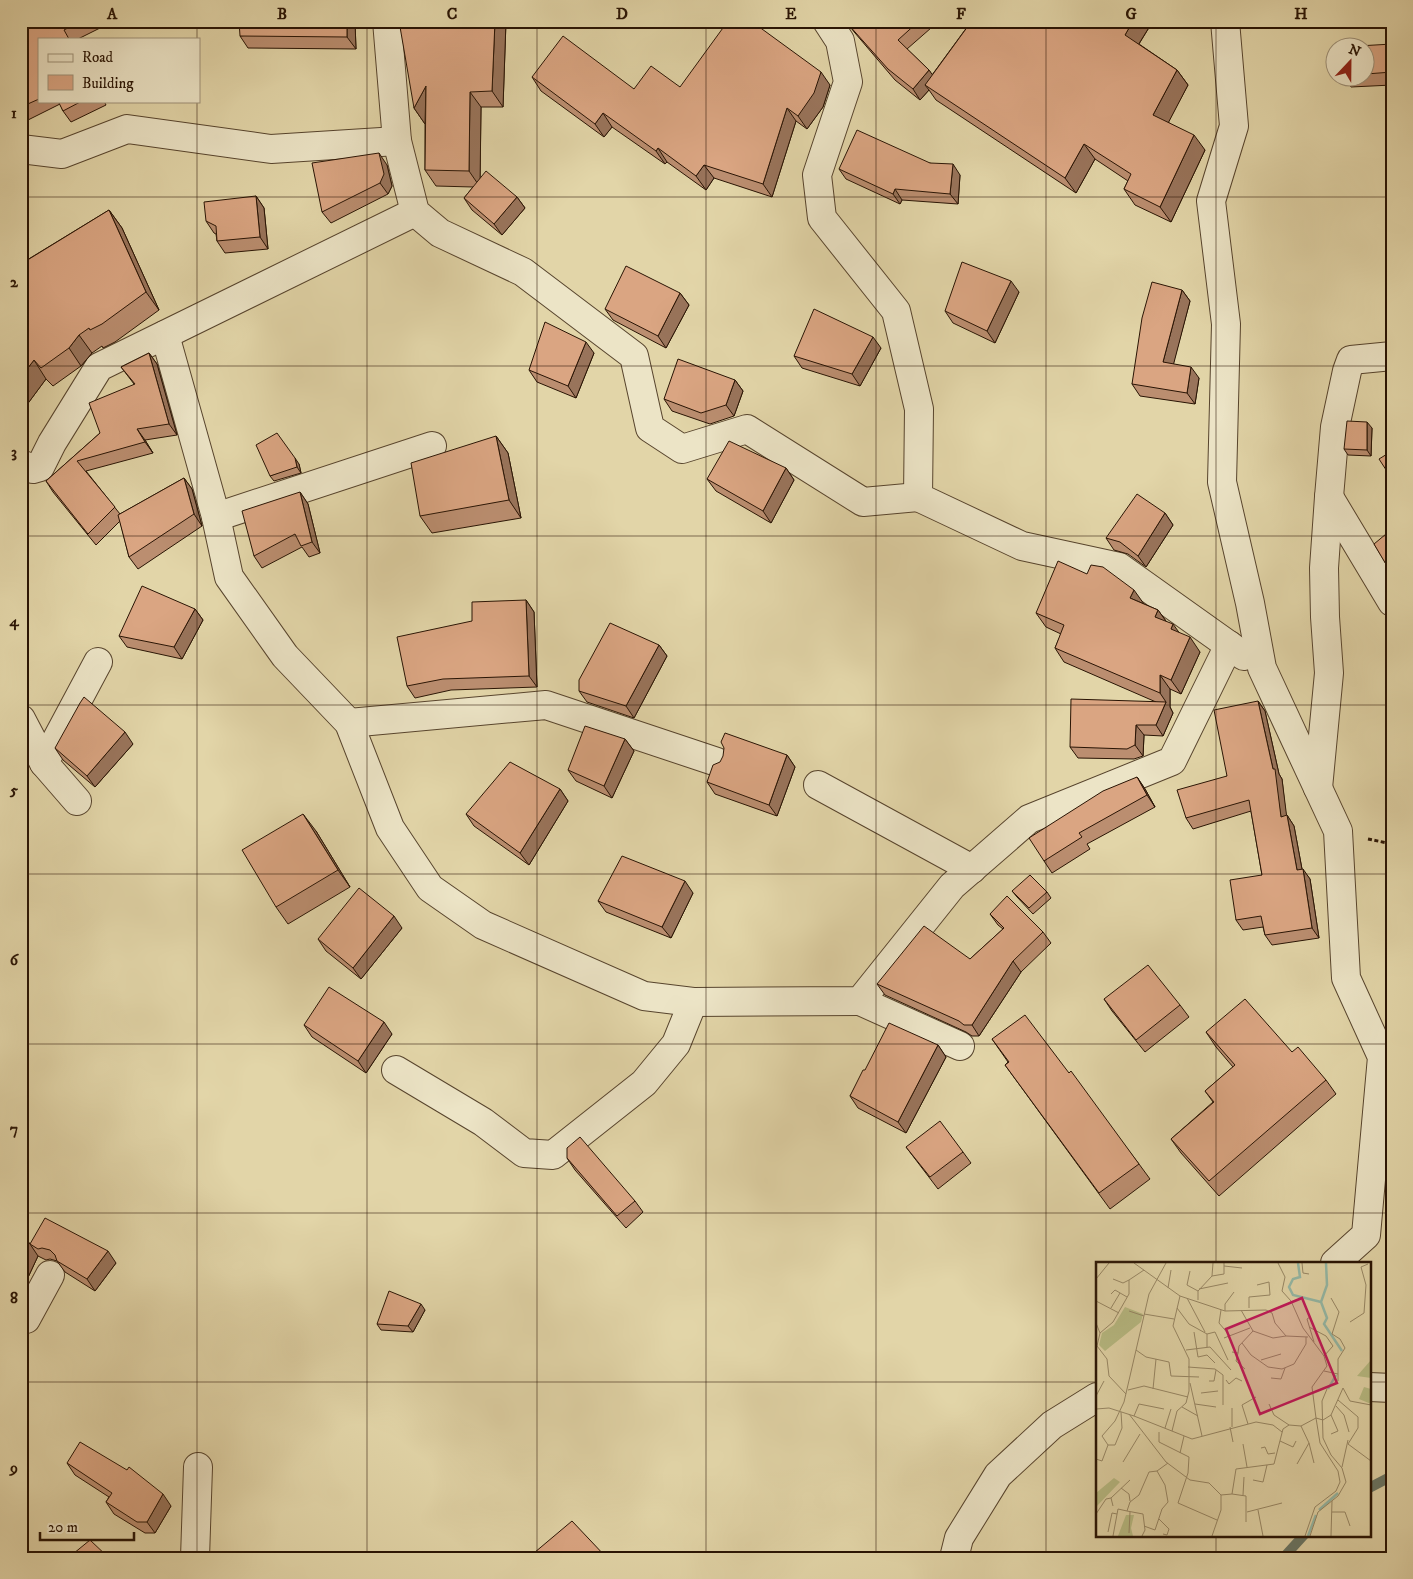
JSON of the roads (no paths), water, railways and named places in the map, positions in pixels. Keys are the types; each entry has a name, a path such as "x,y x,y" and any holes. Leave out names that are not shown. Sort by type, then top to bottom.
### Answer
{"street":[{"path":"387,21 397,140 416,212 440,232 523,272 634,356 650,428 682,449 747,429 863,502 918,497 1022,546 1119,567 1262,668"},
{"path":"826,21 840,41 848,82 817,175 822,218 896,311 919,409 918,497"},
{"path":"1225,21 1234,126 1211,201 1226,324 1222,482 1250,603 1262,668 1338,831 1346,978 1387,1056 1366,1235 1336,1262"},
{"path":"22,149 62,154 127,129 270,149 397,140"},
{"path":"25,472 40,467 52,443 99,367 416,212"},
{"path":"165,335 216,516 229,578 285,656 349,724 390,828 430,888 483,925 644,996 693,1002 860,1001 960,1046"},
{"path":"1318,789 1329,673 1324,568 1335,427 1351,360 1392,356"},
{"path":"216,516 432,446"},
{"path":"1329,497 1392,602"},
{"path":"860,1001 952,886 1029,819 1172,761 1229,645"},
{"path":"44,763 98,662"},
{"path":"349,724 546,705 717,762"},
{"path":"21,719 44,763 77,801"},
{"path":"818,785 972,868"},
{"path":"396,1070 483,1122 524,1153 553,1155 644,1083 676,1044 693,1002"},
{"path":"21,1317 26,1319 50,1275"},
{"path":"1370,1387 1392,1388"},
{"path":"954,1558 959,1538 998,1475 1052,1425 1096,1398"},
{"path":"196,1558 198,1466"}],"waterway":[{"path":"1370,1487 1392,1476"},
{"path":"1283,1558 1303,1536"}]}
